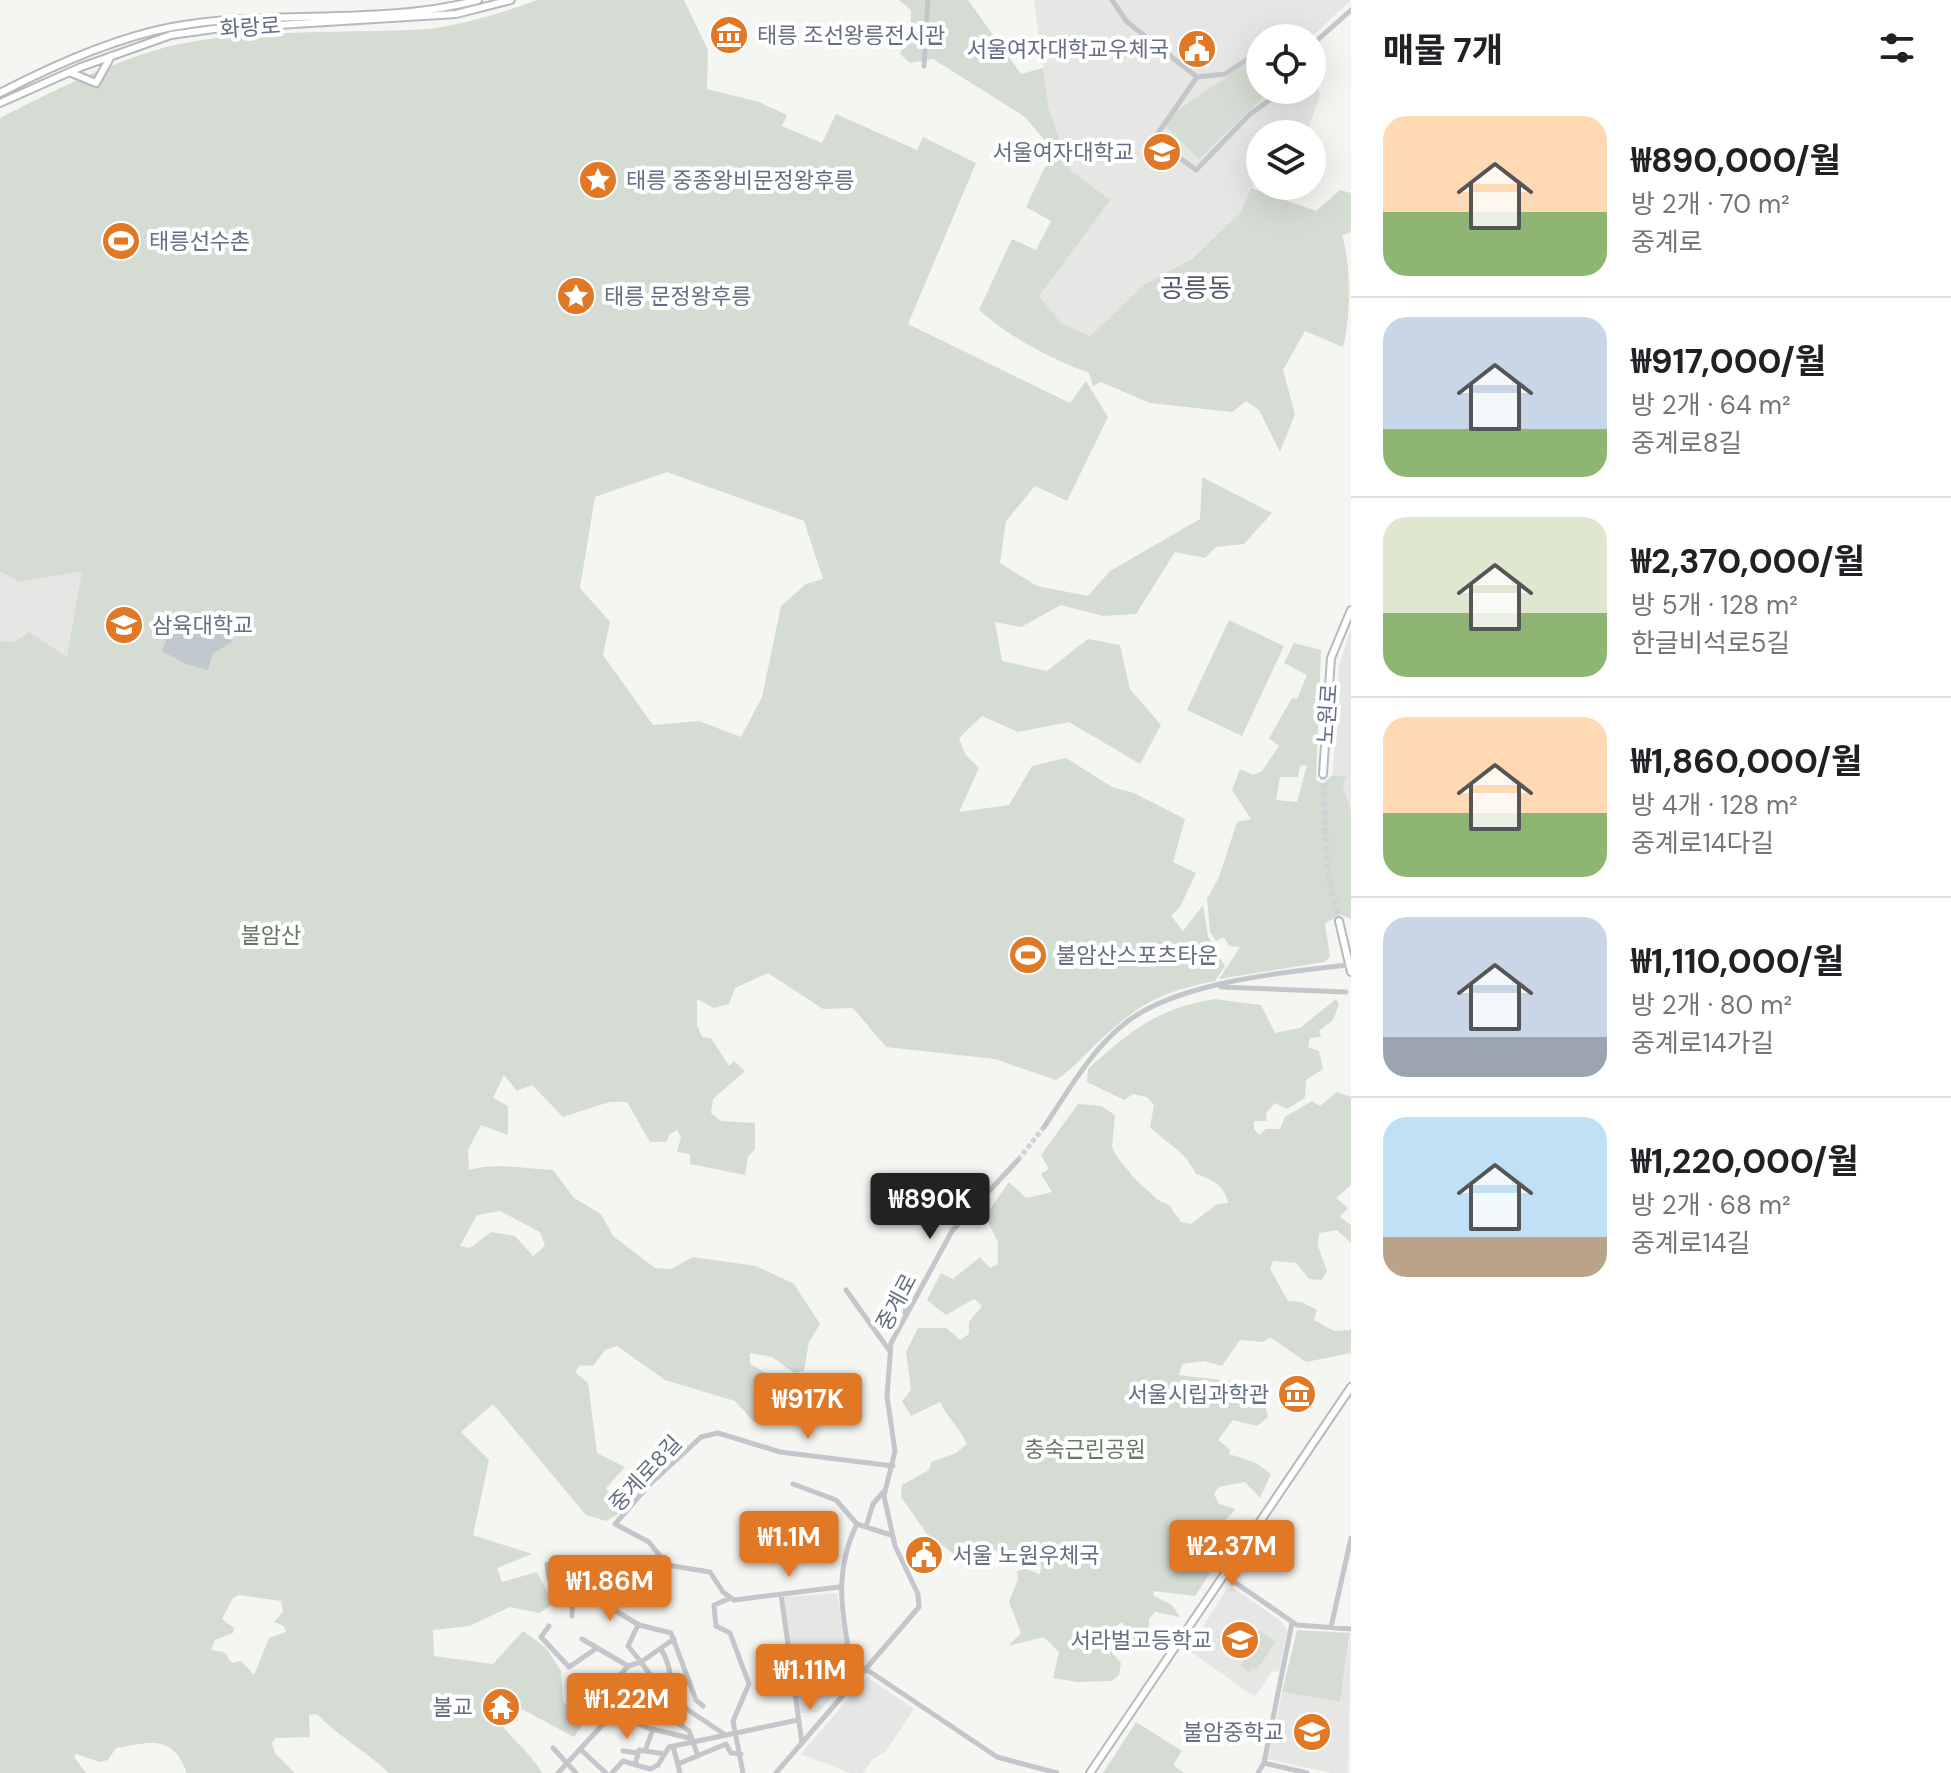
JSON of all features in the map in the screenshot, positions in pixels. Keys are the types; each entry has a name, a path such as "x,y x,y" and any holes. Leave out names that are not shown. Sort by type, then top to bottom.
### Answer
{"main road":[{"name":"화랑로","path":"0,93 132,38 172,27 429,10 478,0"},
{"name":"화랑로","path":"0,103 110,56 185,33 456,14 511,0"},
{"path":"69,72 96,83 110,56 105,51 132,38"},
{"path":"46,82 51,74 67,68 64,65"},
{"name":"노원로","path":"1323,774 1331,658 1351,610"},
{"path":"1339,921 1350,969"},
{"path":"1090,1773 1351,1387"}],"street":[{"path":"924,66 928,0"},
{"path":"1112,0 1127,22 1197,77 1225,74 1246,60"},
{"path":"1326,32 1351,10"},
{"path":"1197,77 1154,139 1196,170 1250,114 1264,104"},
{"path":"1044,1127 1090,1060 1128,1021 1151,1007 1185,994 1257,977 1350,969"},
{"path":"1220,987 1243,991 1320,988 1346,992"},
{"name":"중계로","path":"866,1527 873,1504 885,1489 895,1451 887,1397 889,1350 952,1231 1018,1160"},
{"path":"905,1316 910,1283"},
{"path":"846,1290 889,1350"},
{"name":"중계로8길","path":"731,1598 710,1572 667,1565 649,1542 615,1524 648,1486 701,1437 718,1433 780,1452 893,1466"},
{"path":"793,1484 836,1500 857,1524 891,1535"},
{"name":"중계로","path":"776,1773 920,1602 891,1535 885,1489"},
{"path":"854,1682 839,1587 844,1553 857,1524"},
{"path":"1331,1628 1351,1538"},
{"path":"547,1564 549,1585 556,1592 573,1597 572,1616"},
{"path":"1223,1575 1292,1623 1351,1629"},
{"path":"552,1585 576,1587 639,1625 671,1633 696,1700 703,1706"},
{"path":"743,1773 733,1721 749,1684 730,1633 716,1626 714,1605 731,1598 744,1600 839,1587"},
{"path":"781,1595 802,1744"},
{"path":"1258,1773 1264,1763 1292,1623"},
{"path":"639,1625 628,1646 653,1683 724,1734"},
{"path":"549,1626 541,1637 569,1667 597,1648"},
{"path":"582,1639 628,1666"},
{"path":"674,1639 641,1662 628,1666 615,1681 619,1687 635,1692 668,1719 689,1731 698,1756"},
{"path":"661,1649 669,1661 676,1700"},
{"path":"866,1669 997,1757 1043,1772 1057,1773"},
{"path":"672,1689 689,1682"},
{"path":"635,1692 653,1683"},
{"path":"558,1773 606,1721 593,1713 593,1707 619,1687"},
{"path":"626,1717 653,1729 686,1734 692,1742"},
{"path":"580,1749 610,1773 623,1761 650,1769 658,1765 671,1747 798,1720"},
{"path":"635,1765 653,1729"},
{"path":"672,1734 671,1747 680,1773"},
{"path":"678,1764 726,1744 731,1753 741,1754"},
{"path":"553,1748 576,1773"},
{"path":"623,1751 665,1754"},
{"path":"1264,1763 1307,1773"}],"shaded area":[{"name":"서울여자대학교","path":"1034,0 1351,0 1325,24 1246,24 1246,104 1317,104 1312,120 1246,120 1247,200 1241,212 1190,259 1145,284 1090,336 1061,323 1038,296 1109,200 1070,170 1049,109"},
{"name":"삼육대학교","path":"0,547 254,616 209,685 33,651 0,676"},
{"path":"213,619 226,629 232,642 213,653 208,670 186,664 162,651 173,623"},
{"path":"1351,628 1351,887 1331,801 1339,666"},
{"name":"서라벌고등학교","path":"1233,1588 1281,1621 1287,1630 1279,1672 1272,1671 1255,1697 1188,1650 1227,1589"},
{"path":"837,1593 850,1675 819,1712 798,1713 783,1597"},
{"name":"불암중학교","path":"1351,1633 1348,1773 1331,1773 1268,1759 1282,1692 1340,1702"},
{"path":"867,1677 914,1709 886,1751 872,1760 863,1773 850,1773 801,1754"}],"green space":[{"name":"불암산","path":"537,0 684,0 708,50 707,89 759,102 787,115 782,126 822,143 836,114 917,150 923,137 976,163 908,324 1070,403 1086,381 1108,417 1067,501 1035,486 1006,521 1000,563 1037,586 1088,596 1110,571 1200,519 1202,477 1272,513 1244,544 1216,547 1205,558 1175,552 1136,614 1103,616 1061,605 1021,627 995,622 1002,661 1047,671 1088,639 1120,645 1130,689 1161,725 1140,764 1069,722 1018,732 982,716 959,738 965,754 979,768 959,812 1009,805 1032,766 1066,758 1112,787 1134,793 1185,819 1173,862 1196,873 1180,907 1171,916 1183,931 1203,905 1208,936 1225,966 1215,981 1164,995 1137,1010 1056,1080 995,1059 886,1047 853,1008 823,1009 768,973 735,988 729,1004 714,1008 697,999 697,1025 702,1037 711,1038 729,1066 734,1061 745,1071 713,1099 711,1113 721,1121 755,1123 755,1149 748,1157 745,1175 690,1164 690,1154 677,1152 681,1137 677,1130 670,1134 666,1142 650,1142 627,1102 609,1102 563,1117 532,1085 517,1091 504,1075 493,1098 508,1106 508,1135 481,1125 468,1150 469,1170 500,1166 553,1170 574,1198 601,1214 613,1236 655,1268 671,1269 693,1257 756,1266 794,1284 820,1324 809,1342 804,1371 794,1373 772,1357 750,1353 750,1364 784,1383 792,1401 782,1409 785,1417 754,1422 735,1401 665,1380 617,1346 605,1350 593,1366 580,1365 575,1372 588,1383 597,1453 625,1467 606,1488 620,1513 606,1521 586,1515 493,1404 461,1432 489,1460 473,1535 532,1554 497,1568 502,1582 537,1572 553,1604 539,1613 510,1607 469,1626 433,1630 434,1656 493,1664 523,1631 546,1648 561,1671 563,1701 582,1726 574,1737 514,1705 509,1699 490,1706 542,1773 389,1773 317,1714 309,1715 310,1737 276,1738 272,1743 275,1753 295,1773 187,1773 181,1760 167,1746 150,1743 116,1748 108,1760 100,1762 76,1754 74,1757 86,1773 0,1773 0,641 14,642 29,632 67,657 82,571 19,582 0,571 0,118 102,70 163,48 254,35 427,29 476,20","holes":["667,472 804,521 823,579 806,584 781,606 762,697 741,737 699,721 653,725 603,655 610,622 580,588 595,497","500,1211 540,1232 545,1246 533,1256 515,1236 491,1232 470,1248 460,1246 477,1215","239,1595 281,1601 283,1612 274,1622 284,1626 286,1632 269,1638 254,1675 241,1661 232,1663 224,1652 211,1650 215,1640 233,1633 234,1628 222,1619 233,1598"]},
{"path":"899,0 968,0 1021,74 1043,68 1049,109 1070,170 1110,200 1039,296 1061,323 1090,336 1145,284 1191,259 1241,212 1246,200 1285,200 1316,211 1340,190 1351,193 1351,232 1342,235 1349,290 1343,347 1305,331 1283,370 1295,414 1280,452 1259,410 1246,401 1232,412 1150,403 1101,382 1093,386 1089,373 1031,346 979,310 1012,239 1036,250 1051,221 1026,207 1053,150 1025,117 933,59 910,63 900,54 911,28 911,10"},
{"path":"1246,63 1246,104 1256,104 1199,159 1161,122"},
{"path":"1229,620 1284,646 1242,736 1187,710"},
{"path":"1294,643 1321,650 1316,780 1323,784 1331,776 1346,776 1343,787 1351,809 1351,919 1341,915 1325,923 1330,957 1324,962 1219,979 1240,947 1229,946 1224,937 1216,941 1210,932 1207,899 1219,877 1237,822 1251,819 1232,790 1240,769 1253,775 1262,771 1279,746 1269,738 1292,698 1297,699 1307,675 1284,663","holes":["1307,765 1297,802 1276,800 1280,777 1298,777 1300,766"]},
{"name":"충숙근린공원","path":"1214,999 1261,1005 1275,1033 1300,1028 1336,999 1339,1005 1333,1020 1319,1031 1321,1037 1310,1038 1308,1047 1319,1051 1323,1069 1306,1080 1305,1098 1287,1109 1275,1103 1266,1113 1267,1121 1254,1121 1254,1129 1259,1135 1266,1129 1280,1129 1285,1117 1312,1101 1320,1106 1337,1092 1351,1097 1351,1185 1336,1198 1348,1208 1340,1217 1351,1225 1351,1243 1337,1230 1319,1233 1318,1246 1327,1271 1322,1280 1309,1279 1296,1263 1273,1261 1270,1269 1288,1301 1301,1302 1317,1310 1314,1320 1334,1331 1351,1330 1351,1353 1306,1362 1270,1337 1263,1342 1240,1340 1222,1366 1204,1361 1182,1364 1179,1375 1239,1382 1266,1409 1268,1417 1257,1426 1233,1420 1218,1440 1230,1450 1229,1454 1256,1463 1271,1474 1260,1498 1245,1482 1219,1487 1214,1494 1219,1504 1236,1509 1221,1524 1234,1537 1195,1596 1153,1591 1154,1596 1172,1605 1180,1617 1155,1612 1149,1619 1149,1629 1167,1636 1165,1644 1158,1648 1135,1641 1122,1622 1109,1630 1117,1648 1113,1654 1121,1663 1119,1675 1112,1681 1077,1682 1053,1678 1059,1652 1044,1637 1008,1646 1021,1633 1009,1602 1018,1579 1017,1571 1026,1569 1040,1574 1041,1567 1036,1558 1024,1554 1014,1562 989,1547 955,1555 927,1534 901,1497 902,1485 929,1470 931,1462 956,1453 967,1444 940,1402 911,1416 902,1401 911,1390 906,1352 918,1328 946,1328 960,1340 969,1334 969,1322 982,1306 974,1299 946,1315 927,1300 941,1273 953,1279 980,1257 990,1268 998,1264 998,1242 985,1216 1009,1182 1026,1198 1052,1192 1041,1174 1049,1169 1041,1155 1078,1104 1101,1106 1115,1115 1112,1146 1115,1154 1134,1178 1158,1200 1169,1205 1181,1222 1191,1224 1217,1204 1228,1203 1221,1188 1196,1174 1181,1154 1150,1127 1154,1105 1147,1097 1133,1094 1124,1100 1087,1082 1088,1069 1132,1032 1160,1015"},
{"path":"1259,1630 1276,1642 1257,1669 1253,1667 1249,1672 1240,1666 1244,1661 1240,1658"},
{"path":"1297,1630 1350,1633 1340,1702 1282,1692"},
{"path":"1136,1722 1182,1751 1173,1765 1184,1773 1103,1773"}],"tunnel":[{"path":"1323,774 1327,871 1339,921"},
{"path":"1018,1160 1044,1127"}],"place":[{"name":"태릉 조선왕릉전시관","path":"729,35"},
{"name":"서울여자대학교우체국","path":"1197,49"},
{"name":"서울여자대학교","path":"1162,152"},
{"name":"태릉 중종왕비문정왕후릉","path":"598,180"},
{"name":"태릉선수촌","path":"121,241"},
{"name":"태릉 문정왕후릉","path":"576,296"},
{"name":"삼육대학교","path":"124,625"},
{"name":"불암산스포츠타운","path":"1028,955"},
{"name":"서울시립과학관","path":"1297,1394"},
{"name":"서울 노원우체국","path":"924,1555"},
{"name":"서라벌고등학교","path":"1240,1640"},
{"name":"불교","path":"501,1707"},
{"name":"불암중학교","path":"1312,1732"}],"district":[{"name":"공릉동","path":"1196,288"}]}
